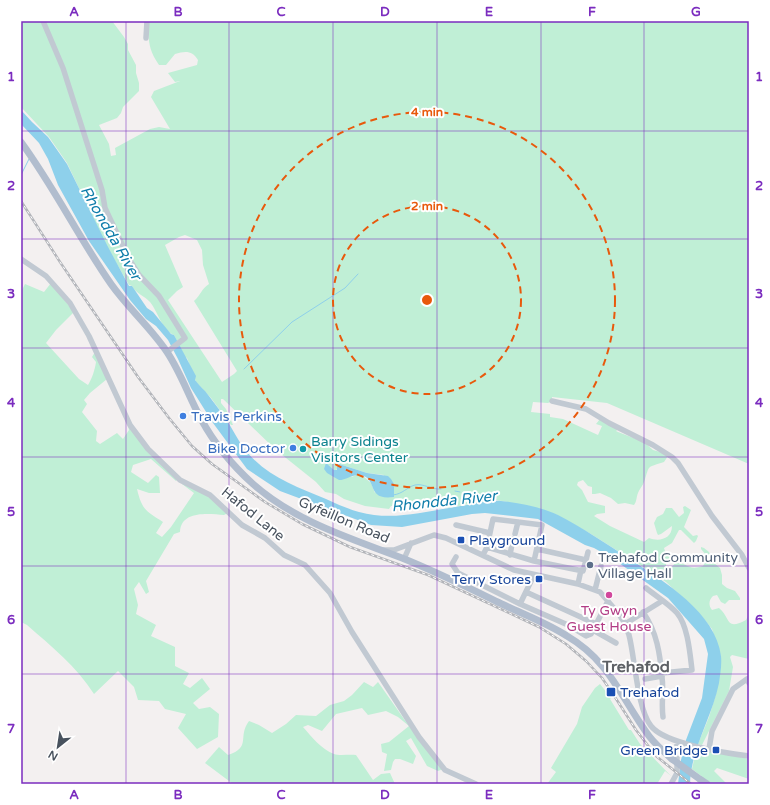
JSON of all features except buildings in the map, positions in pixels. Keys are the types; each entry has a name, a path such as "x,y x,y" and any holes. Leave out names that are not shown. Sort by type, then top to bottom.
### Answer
{"main road":[{"name":"Gyfeillon Road","path":"21,142 111,284 169,350 200,418 230,460 246,477 268,496 294,513 329,530 404,559 557,630 577,642 594,656 606,669 650,737 672,759 704,782"}],"street":[{"path":"42,21 63,68 102,190 105,208 129,259 139,275 159,296 184,338 169,350"},
{"path":"146,38 147,21"},
{"name":"Hafod Lane","path":"21,259 46,276 70,303 89,336 130,425 148,449 180,480 210,495 242,525 265,538 284,555 305,565 330,593 356,639 419,737 445,770 476,784"},
{"path":"552,401 586,409 608,423 653,444 672,457 678,463 712,516 742,555 749,568"},
{"path":"483,555 487,547 493,519 542,525 534,561"},
{"path":"510,555 518,522"},
{"path":"456,525 490,533"},
{"path":"378,550 394,550 434,535 446,538 508,567 534,575 578,584 600,592 625,624 632,647 642,706 648,722 656,732 684,743 749,756"},
{"path":"404,559 411,543"},
{"path":"487,547 510,555 582,571"},
{"path":"537,549 586,560"},
{"path":"578,584 588,552"},
{"path":"456,557 452,564 458,573 520,604 568,625 586,636 591,634 608,601"},
{"path":"595,590 602,566"},
{"path":"520,604 534,575"},
{"path":"645,679 692,670 683,623 677,612 646,588"},
{"path":"526,592 596,624"},
{"path":"625,624 662,601"},
{"path":"643,612 655,635 660,653 662,675 661,705 663,717"},
{"path":"593,630 616,643"},
{"path":"709,749 712,731 733,688 747,679 749,683"},
{"path":"671,784 677,773 677,741"}],"green space":[{"path":"21,21 112,21 124,37 128,44 128,50 136,65 139,91 123,107 117,118 99,125 109,144 111,156 116,155 115,148 150,129 159,127 170,129 151,97 154,91 180,81 175,82 168,73 197,65 198,60 193,54 182,52 175,54 166,65 159,65 151,49 149,21 749,21 749,464 607,403 552,397 552,401 548,403 533,402 531,412 550,414 550,417 563,419 598,435 602,426 596,424 600,419 620,428 616,431 644,442 653,450 664,453 668,456 664,462 651,466 648,469 634,505 625,503 618,504 611,498 600,493 592,494 592,487 588,486 583,480 578,482 577,485 582,490 588,502 605,506 605,513 594,516 610,526 644,542 649,538 657,540 667,537 670,534 672,526 658,535 654,523 657,517 663,514 666,508 672,508 679,517 684,513 683,507 685,506 691,510 684,527 693,536 698,536 696,541 694,543 681,530 679,530 672,543 664,548 665,551 671,555 671,558 666,563 666,568 671,568 676,562 694,568 703,566 707,559 701,547 704,548 709,552 714,563 720,568 722,584 735,591 740,598 740,600 729,600 725,604 721,602 717,595 713,596 710,603 712,610 719,608 731,624 746,620 749,614 749,659 732,655 730,657 733,667 729,691 702,745 698,744 709,717 716,694 721,657 712,629 704,619 666,582 591,534 557,515 529,506 496,500 445,508 448,504 446,498 430,503 407,506 391,506 389,509 365,506 344,499 336,494 325,492 316,482 276,450 223,399 221,399 221,403 226,409 233,425 231,425 211,398 196,382 187,358 185,357 174,335 170,333 163,325 153,306 146,298 129,285 106,245 67,163 49,137 21,107","holes":["185,235 197,240 202,250 203,265 209,284 194,301 237,371 222,382 168,300 183,287 165,245","339,464 367,473 384,475 375,493 371,483 363,476 358,474 352,477 324,469 329,465 330,468 336,471"]},
{"path":"51,283 74,312 56,330 46,343 79,379 88,385 96,365 96,362 92,357 95,352 107,379 84,400 87,404 82,412 97,431 96,441 100,444 117,433 123,439 129,430 128,426 177,479 176,481 151,459 133,465 131,472 148,483 156,475 159,477 160,493 149,493 137,489 143,506 152,515 163,522 156,533 162,537 171,527 194,493 182,484 183,483 205,494 228,513 224,515 197,515 185,520 180,532 174,534 146,581 149,592 146,594 139,582 134,589 138,605 136,614 156,625 151,636 175,647 175,666 189,673 183,684 190,688 202,678 210,689 193,703 199,709 210,707 219,714 218,737 197,749 178,728 186,714 165,709 159,701 138,700 134,687 118,671 94,694 80,675 63,657 27,625 21,622 21,292 25,284 44,292"},
{"path":"364,682 373,687 378,682 404,719 443,769 438,771 427,766 411,738 406,741 416,756 413,764 400,759 395,759 391,770 384,771 387,754 382,752 381,744 389,742 409,726 398,717 386,711 368,715 362,708 336,714 322,731 308,725 303,727 317,742 330,752 336,755 356,755 373,780 381,774 390,773 395,784 233,784 205,763 219,747 228,755 240,749 244,732 249,721 272,733 296,715 316,716 330,705 344,701"},
{"path":"600,684 611,698 610,699 629,730 631,730 640,744 671,776 665,771 657,784 547,784 556,772 551,768 577,724 582,707 595,688"},
{"path":"696,751 704,753 712,751 749,759 749,779 717,768 714,771 727,784 712,784 692,769"}],"water":[{"path":"21,110 48,137 67,164 129,286 132,286 147,308 153,312 171,334 174,335 196,376 195,380 222,413 247,452 264,468 274,475 304,490 359,512 371,515 407,515 495,501 523,504 545,510 577,525 644,568 673,588 699,612 717,640 721,656 721,666 716,696 694,758 690,784 678,784 681,760 686,740 702,698 708,654 704,639 668,598 612,558 538,519 485,513 402,527 371,525 280,491 247,469 213,423 191,388 168,340 156,326 146,319 130,300 89,241 58,185 48,159 39,143 21,124"},
{"path":"326,463 334,470 337,470 339,464 367,473 388,476 394,484 394,497 379,496 369,480 360,475 339,480 327,473 324,469"}],"waterway":[{"path":"21,175 29,159"},
{"path":"244,369 292,322 345,288 358,274"},
{"name":"Rhondda River","path":"393,495 415,485 441,489"},
{"name":"Rhondda River","path":"455,491 460,492"}],"railway":[{"path":"21,201 60,262 138,377 192,446 212,464 265,502 302,524 350,547 428,575 539,627 566,644 586,661 602,678 636,730 656,756 691,784"}],"place":[{"name":"Travis Perkins","path":"183,416"},
{"name":"Bike Doctor","path":"293,448"},
{"name":"Barry Sidings Visitors Center","path":"303,449"},
{"name":"Playground","path":"461,540"},
{"name":"Trehafod Community Village Hall","path":"590,565"},
{"name":"Terry Stores","path":"539,579"},
{"name":"Ty Gwyn Guest House","path":"609,595"},
{"name":"Trehafod","path":"611,692"},
{"name":"Green Bridge","path":"716,750"}],"district":[{"name":"Trehafod","path":"636,667"}]}
